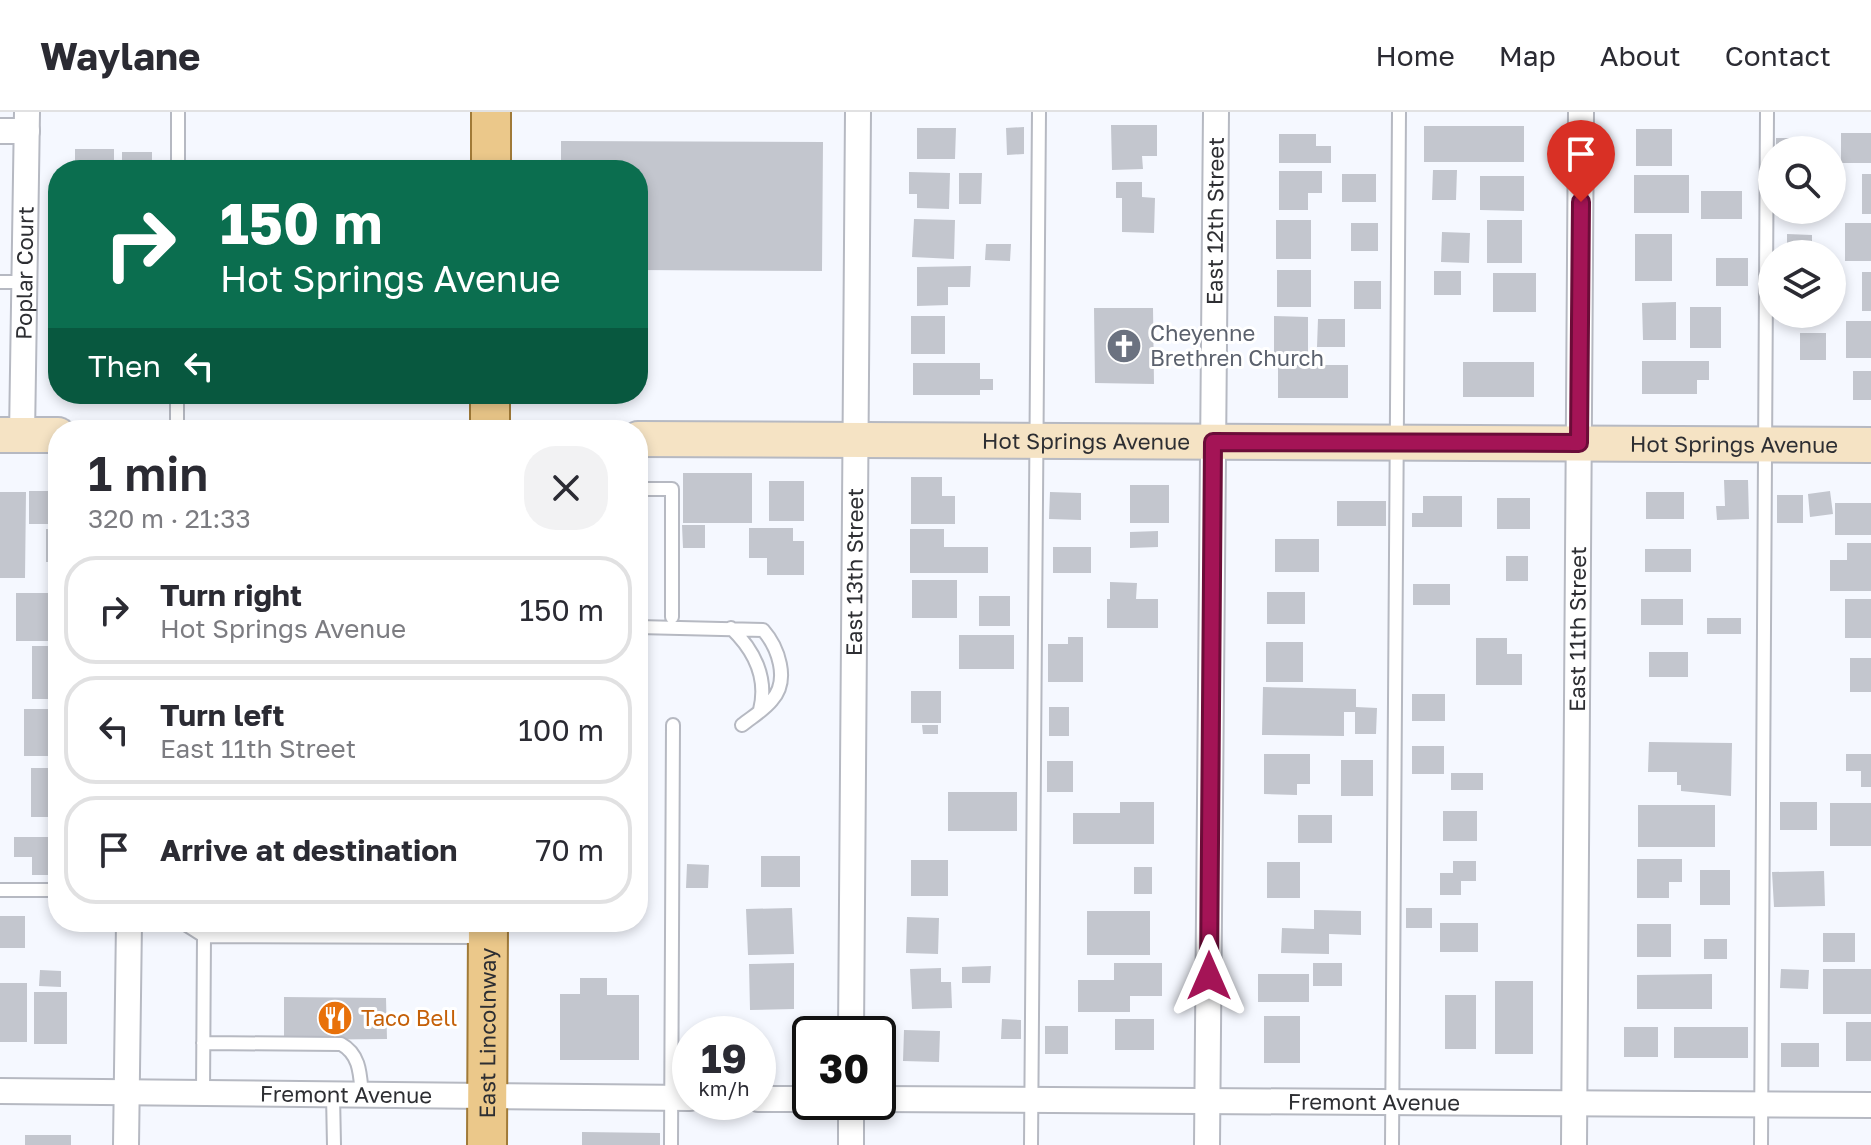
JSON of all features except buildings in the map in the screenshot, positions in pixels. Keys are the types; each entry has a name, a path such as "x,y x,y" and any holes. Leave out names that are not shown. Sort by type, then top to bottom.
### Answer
{"main road":[{"path":"491,112 491,160"},
{"name":"East Lincolnway","path":"487,1145 488,932"}],"street":[{"name":"East 13th Street","path":"851,1016 858,112"},
{"name":"East 12th Street","path":"1207,1145 1216,112"},
{"name":"East 11th Street","path":"1574,1145 1581,112"},
{"path":"0,131 27,121"},
{"name":"Poplar Court","path":"11,435 12,282 27,121"},
{"path":"11,435 48,435"},
{"name":"Hot Springs Avenue","path":"648,439 1871,445"},
{"path":"126,1145 129,932"},
{"name":"Fremont Avenue","path":"0,1091 672,1098"},
{"name":"Fremont Avenue","path":"896,1099 1871,1105"},
{"path":"851,1120 851,1145"}],"lane":[{"path":"178,112 178,160"},
{"path":"1031,1145 1039,112"},
{"path":"1392,1145 1399,112"},
{"path":"1761,1145 1767,112"},
{"path":"648,489 672,489 672,617"},
{"path":"648,627 763,630 774,643 780,659 779,691 773,700 742,725"},
{"path":"731,628 746,642 762,675 764,696 760,710"},
{"path":"673,725 679,1016"},
{"path":"0,890 48,890"},
{"path":"198,932 204,936 366,932"},
{"path":"203,1093 204,936"},
{"path":"203,1043 341,1044 347,1047 359,1066 362,1096"},
{"path":"333,1095 334,1145"},
{"path":"671,1145 676,1120"}],"place":[{"name":"Cheyenne Brethren Church","path":"1124,346"},
{"name":"Taco Bell","path":"335,1018"}],"route":[{"path":"1209,976 1213,442 1579,443 1581,202"}]}
